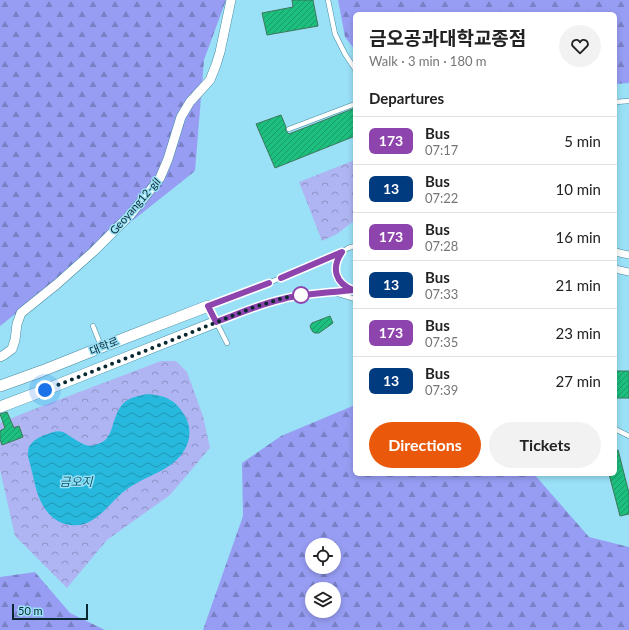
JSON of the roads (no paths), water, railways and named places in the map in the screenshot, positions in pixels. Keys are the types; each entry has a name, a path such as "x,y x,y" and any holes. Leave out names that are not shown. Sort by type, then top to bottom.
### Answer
{"street":[{"name":"Geoyang12-gil","path":"0,357 4,356 12,349 17,324 21,313 57,284 94,251 131,214 160,178 168,159 181,117 190,102 210,80 220,52 231,0"},
{"path":"617,252 629,255"},
{"path":"617,269 629,272"},
{"name":"대학로","path":"0,386 208,306"},
{"name":"대학로","path":"0,407 216,322"}],"lane":[{"path":"328,0 335,34 353,66"},
{"path":"617,102 629,101"},
{"path":"289,129 353,105"},
{"path":"227,343 208,306 281,278 353,247"},
{"path":"342,252 336,264 336,271 341,283 353,290"},
{"path":"216,322 283,298 353,290"},
{"path":"332,292 353,298"},
{"path":"93,326 102,347"},
{"path":"617,430 629,436"}],"water":[{"name":"금오지","path":"148,394 170,399 178,406 185,416 189,426 188,441 177,460 130,487 101,514 85,524 65,524 51,516 45,509 38,494 28,456 28,449 30,445 40,437 58,431 64,432 85,445 89,446 98,444 108,437 120,408 127,400"}]}
